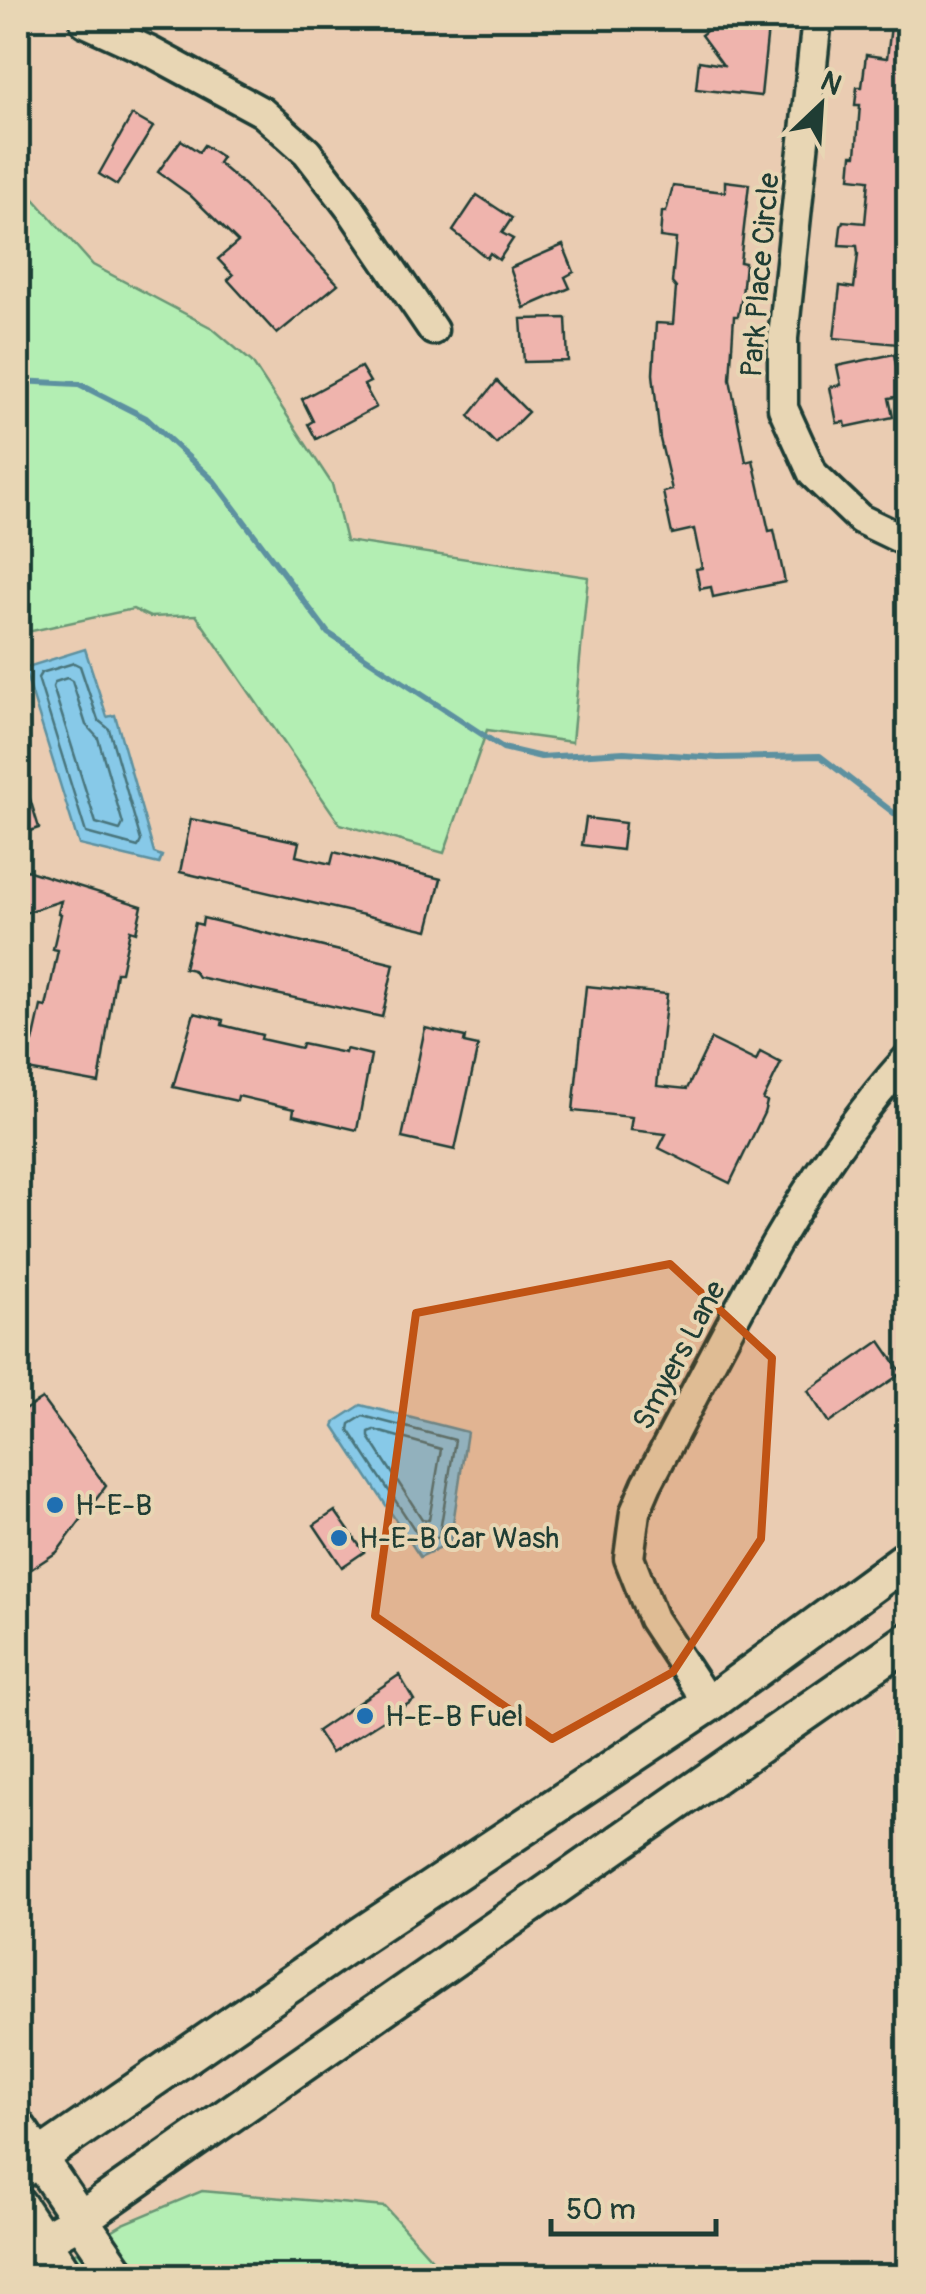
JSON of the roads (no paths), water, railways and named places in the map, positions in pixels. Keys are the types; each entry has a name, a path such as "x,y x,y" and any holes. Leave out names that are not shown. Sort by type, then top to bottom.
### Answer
{"main road":[{"path":"28,2165 360,1936 709,1704 908,1558"},
{"path":"29,2248 80,2220 908,1642"},
{"path":"18,2128 28,2165 80,2220 119,2276"},
{"path":"18,2205 29,2248 65,2276"}],"street":[{"path":"88,18 85,22 151,52 262,112 307,152 433,330"},
{"name":"Park Place Circle","path":"818,18 782,338 783,408 813,474 860,519 908,542"},
{"name":"Smyers Lane","path":"709,1704 653,1619 634,1577 628,1558 635,1512 766,1263 824,1168 908,1058"}],"water":[{"path":"85,649 107,717 115,715 154,853 162,856 159,864 79,845 24,668"},
{"path":"361,1405 467,1432 450,1543 420,1557 334,1426"}],"waterway":[{"path":"18,381 79,384 146,418 214,481 328,633 503,748 541,757 624,752 718,758 820,756 908,824"}],"place":[{"name":"H-E-B","path":"55,1505"},
{"name":"H-E-B Car Wash","path":"339,1538"},
{"name":"H-E-B Fuel","path":"365,1716"}]}
